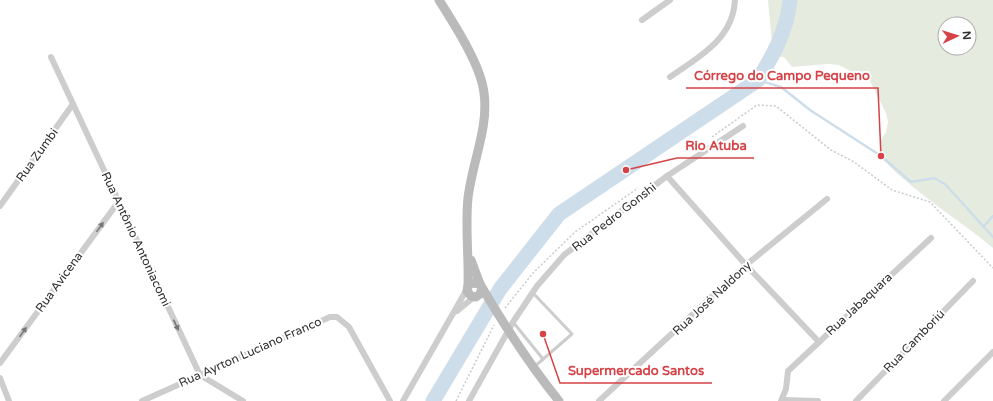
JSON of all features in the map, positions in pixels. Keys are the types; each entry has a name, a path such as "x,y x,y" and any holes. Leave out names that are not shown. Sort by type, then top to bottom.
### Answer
{"main road":[{"path":"439,0 470,56 482,83 484,93 483,119 468,197 467,226 470,255 468,293 490,302"},
{"path":"470,255 481,286 498,317 533,368 559,401"},
{"path":"468,287 474,282 481,286"},
{"path":"475,297 480,294 481,286"}],"street":[{"path":"642,20 670,0"},
{"path":"670,77 709,50 722,37 732,16 735,0"},
{"name":"Rua Antônio Antoniacomi","path":"51,57 200,375"},
{"name":"Rua Zumbi","path":"0,206 73,104"},
{"name":"Rua Pedro Gonshi","path":"470,401 513,322 532,293 564,255 667,176 743,126"},
{"path":"667,176 746,265 819,342"},
{"name":"Rua José Naldony","path":"599,401 746,265 827,199"},
{"name":"Rua Avicena","path":"0,363 119,201"},
{"name":"Rua Jabaquara","path":"782,401 786,389 788,371 931,238"},
{"name":"Rua Camboriú","path":"856,401 973,281"},
{"path":"403,401 454,314 468,287"},
{"path":"454,314 475,297"},
{"name":"Rua Ayrton Luciano Franco","path":"142,401 323,319 337,318 349,327 390,401"},
{"path":"944,401 993,352"},
{"path":"200,375 243,401"},
{"path":"0,378 9,401"},
{"path":"782,401 818,401"}],"lane":[{"path":"532,293 572,334 533,368"},
{"path":"513,322 544,359"}],"shaded area":[{"path":"768,0 993,0 993,248 919,192 879,155 880,142 886,132 888,122 886,113 870,81 839,65 827,64 792,67 784,57 777,57 772,43"}],"waterway":[{"path":"433,401 500,289 559,214 758,80 779,42 786,22 790,0"},
{"path":"758,80 781,87 810,110 881,156 911,182 934,178 945,184 993,237"},
{"path":"984,226 993,216"}],"place":[{"name":"Córrego do Campo Pequeno","path":"881,156"},
{"name":"Rio Atuba","path":"626,170"},
{"name":"Supermercado Santos","path":"543,334"}]}
